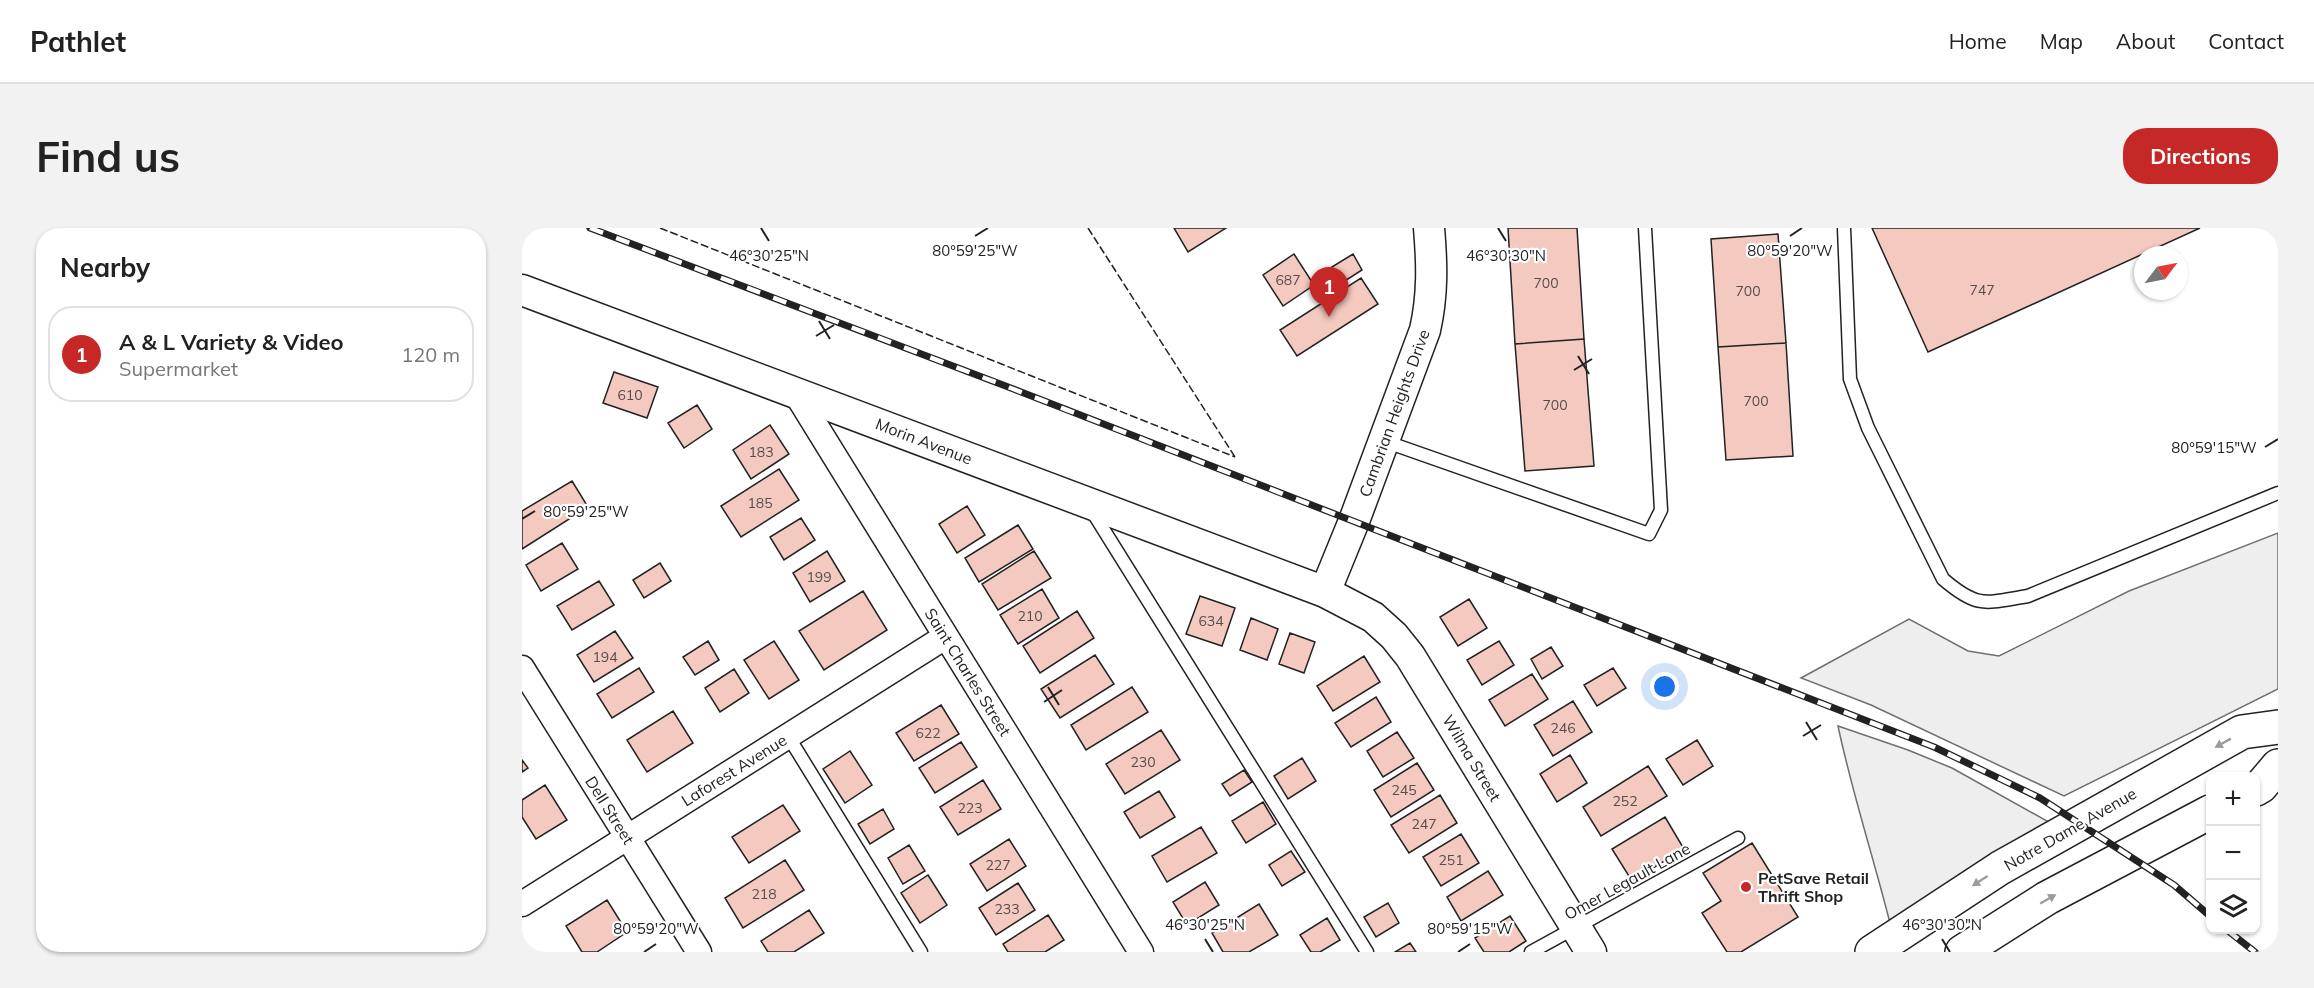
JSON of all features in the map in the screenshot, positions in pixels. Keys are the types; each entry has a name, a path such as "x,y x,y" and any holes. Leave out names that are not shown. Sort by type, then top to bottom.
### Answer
{"main road":[{"name":"Notre Dame Avenue","path":"1872,952 2000,868 2242,732 2278,727"},
{"path":"2260,787 2278,766"},
{"path":"1962,952 2048,898 2206,815"}],"street":[{"name":"Cambrian Heights Drive","path":"1325,592 1425,330 1430,308 1432,276 1430,228"},
{"name":"Morin Avenue","path":"522,290 1325,592"},
{"name":"Saint Charles Street","path":"795,392 1141,952"},
{"name":"Wilma Street","path":"1325,592 1373,617 1394,636 1410,656 1584,940"},
{"name":"Laforest Avenue","path":"522,904 945,637"},
{"name":"Dell Street","path":"522,668 699,952"}],"lane":[{"path":"1384,441 1649,534 1661,510 1645,228"},
{"path":"1844,228 1850,379 1868,428 1943,579 1963,596 1985,603 2028,596 2278,493"},
{"path":"1087,502 1367,952"},
{"path":"788,736 921,952"},
{"name":"Omer Legault Lane","path":"1531,952 1584,940 1738,838"}],"shaded area":[{"path":"2278,533 2278,689 2064,796 1871,705 1801,678 1909,619 1968,651 1999,656 2129,591"},
{"path":"1838,726 1952,768 2063,830 1893,935"}],"building":[{"path":"1174,228 1226,228 1188,252"},
{"path":"1508,228 1577,228 1584,339 1515,344"},
{"path":"1872,228 2200,228 2161,246 2134,246 2134,258 1928,352"},
{"path":"1778,234 1786,343 1718,347 1711,239"},
{"path":"1294,254 1314,285 1283,306 1263,275"},
{"path":"1353,254 1362,270 1337,286 1327,270"},
{"path":"1361,278 1378,304 1297,356 1280,330"},
{"path":"1584,339 1594,466 1525,471 1515,344"},
{"path":"1786,343 1793,456 1726,460 1718,347"},
{"path":"614,372 658,387 647,418 603,403"},
{"path":"697,405 712,429 684,448 668,423"},
{"path":"770,425 789,454 751,479 733,450"},
{"path":"779,469 799,500 741,537 721,506"},
{"path":"572,481 588,507 522,549 522,511"},
{"path":"967,506 985,535 957,553 939,524"},
{"path":"801,518 815,540 784,560 770,537"},
{"path":"1018,525 1033,549 979,582 965,558"},
{"path":"562,543 578,569 541,591 526,565"},
{"path":"827,551 845,581 810,602 793,573"},
{"path":"1034,551 1051,578 998,610 982,584"},
{"path":"660,563 671,581 644,598 633,580"},
{"path":"599,581 614,605 572,630 557,606"},
{"path":"1042,589 1059,618 1018,644 1000,615"},
{"path":"863,591 887,630 824,670 799,631"},
{"path":"1200,596 1235,608 1222,646 1186,634"},
{"path":"1469,599 1487,628 1458,646 1440,617"},
{"path":"1077,611 1094,638 1040,673 1023,646"},
{"path":"1251,618 1278,629 1267,660 1240,650"},
{"path":"615,631 633,658 594,682 577,655"},
{"path":"1290,633 1315,642 1304,673 1279,664"},
{"path":"708,641 719,660 695,675 683,657"},
{"path":"774,641 799,680 769,699 744,660"},
{"path":"1499,641 1514,665 1482,685 1467,660"},
{"path":"1551,647 1563,666 1542,679 1531,659"},
{"path":"1095,655 1114,684 1060,718 1041,689"},
{"path":"1364,656 1380,682 1333,711 1317,686"},
{"path":"639,668 654,692 612,718 597,694"},
{"path":"1613,668 1626,688 1597,706 1584,685"},
{"path":"734,669 749,693 720,712 705,688"},
{"path":"1532,674 1548,699 1505,726 1489,700"},
{"path":"1132,687 1148,712 1086,750 1071,725"},
{"path":"1376,697 1391,722 1351,747 1335,723"},
{"path":"1573,701 1592,732 1553,756 1534,725"},
{"path":"941,705 959,734 914,761 896,733"},
{"path":"673,711 693,743 647,772 627,740"},
{"path":"1161,730 1180,760 1125,794 1106,764"},
{"path":"1397,732 1414,758 1383,777 1367,751"},
{"path":"1697,740 1713,766 1683,785 1666,759"},
{"path":"961,742 977,767 935,793 919,768"},
{"path":"850,751 872,785 845,803 823,769"},
{"path":"1570,755 1587,783 1557,802 1540,774"},
{"path":"1302,758 1316,781 1288,799 1274,776"},
{"path":"522,760 528,768 522,772"},
{"path":"1417,763 1434,790 1391,817 1374,790"},
{"path":"1648,766 1667,796 1601,836 1583,807"},
{"path":"1244,770 1252,782 1230,796 1222,784"},
{"path":"983,780 1001,809 958,835 940,807"},
{"path":"545,785 567,820 536,839 522,817 522,800"},
{"path":"1159,791 1175,817 1140,838 1124,812"},
{"path":"1440,795 1457,823 1409,853 1391,825"},
{"path":"1263,802 1276,824 1246,843 1232,821"},
{"path":"783,805 800,831 749,863 732,837"},
{"path":"883,809 894,829 870,844 858,824"},
{"path":"1665,817 1684,849 1632,881 1612,849"},
{"path":"1201,827 1217,853 1167,882 1152,856"},
{"path":"1461,834 1479,863 1441,886 1423,857"},
{"path":"1009,839 1026,866 987,891 970,864"},
{"name":"PetSave Retail Thrift Shop","path":"1752,843 1798,917 1741,952 1727,952 1702,913 1721,901 1703,873"},
{"path":"909,845 925,871 903,884 888,858"},
{"path":"1291,851 1305,872 1282,886 1269,865"},
{"path":"785,860 804,890 743,928 725,898"},
{"path":"1488,871 1503,895 1461,921 1447,897"},
{"path":"928,875 947,905 920,923 901,893"},
{"path":"1205,882 1219,905 1187,925 1173,902"},
{"path":"1018,883 1035,910 996,935 979,908"},
{"path":"607,900 627,932 597,952 582,952 566,926"},
{"path":"1388,903 1399,923 1376,937 1364,917"},
{"path":"1259,904 1278,935 1249,952 1223,952 1212,933"},
{"path":"809,910 824,933 794,952 768,952 761,941"},
{"path":"1048,915 1064,940 1045,952 1008,952 1003,944"},
{"path":"1510,916 1526,941 1509,952 1484,952 1475,938"},
{"path":"1327,918 1340,940 1320,952 1311,952 1300,935"},
{"path":"1410,943 1416,952 1395,952"}],"railway":[{"path":"590,228 1003,385 1934,747 2040,798 2174,885 2206,913"},
{"path":"2232,934 2255,952"}],"fence":[{"path":"660,228 1235,457"},
{"path":"1088,228 1235,457"}],"place":[{"name":"A & L Variety & Video","path":"1329,317"},
{"name":"PetSave Retail Thrift Shop","path":"1746,887"}]}
